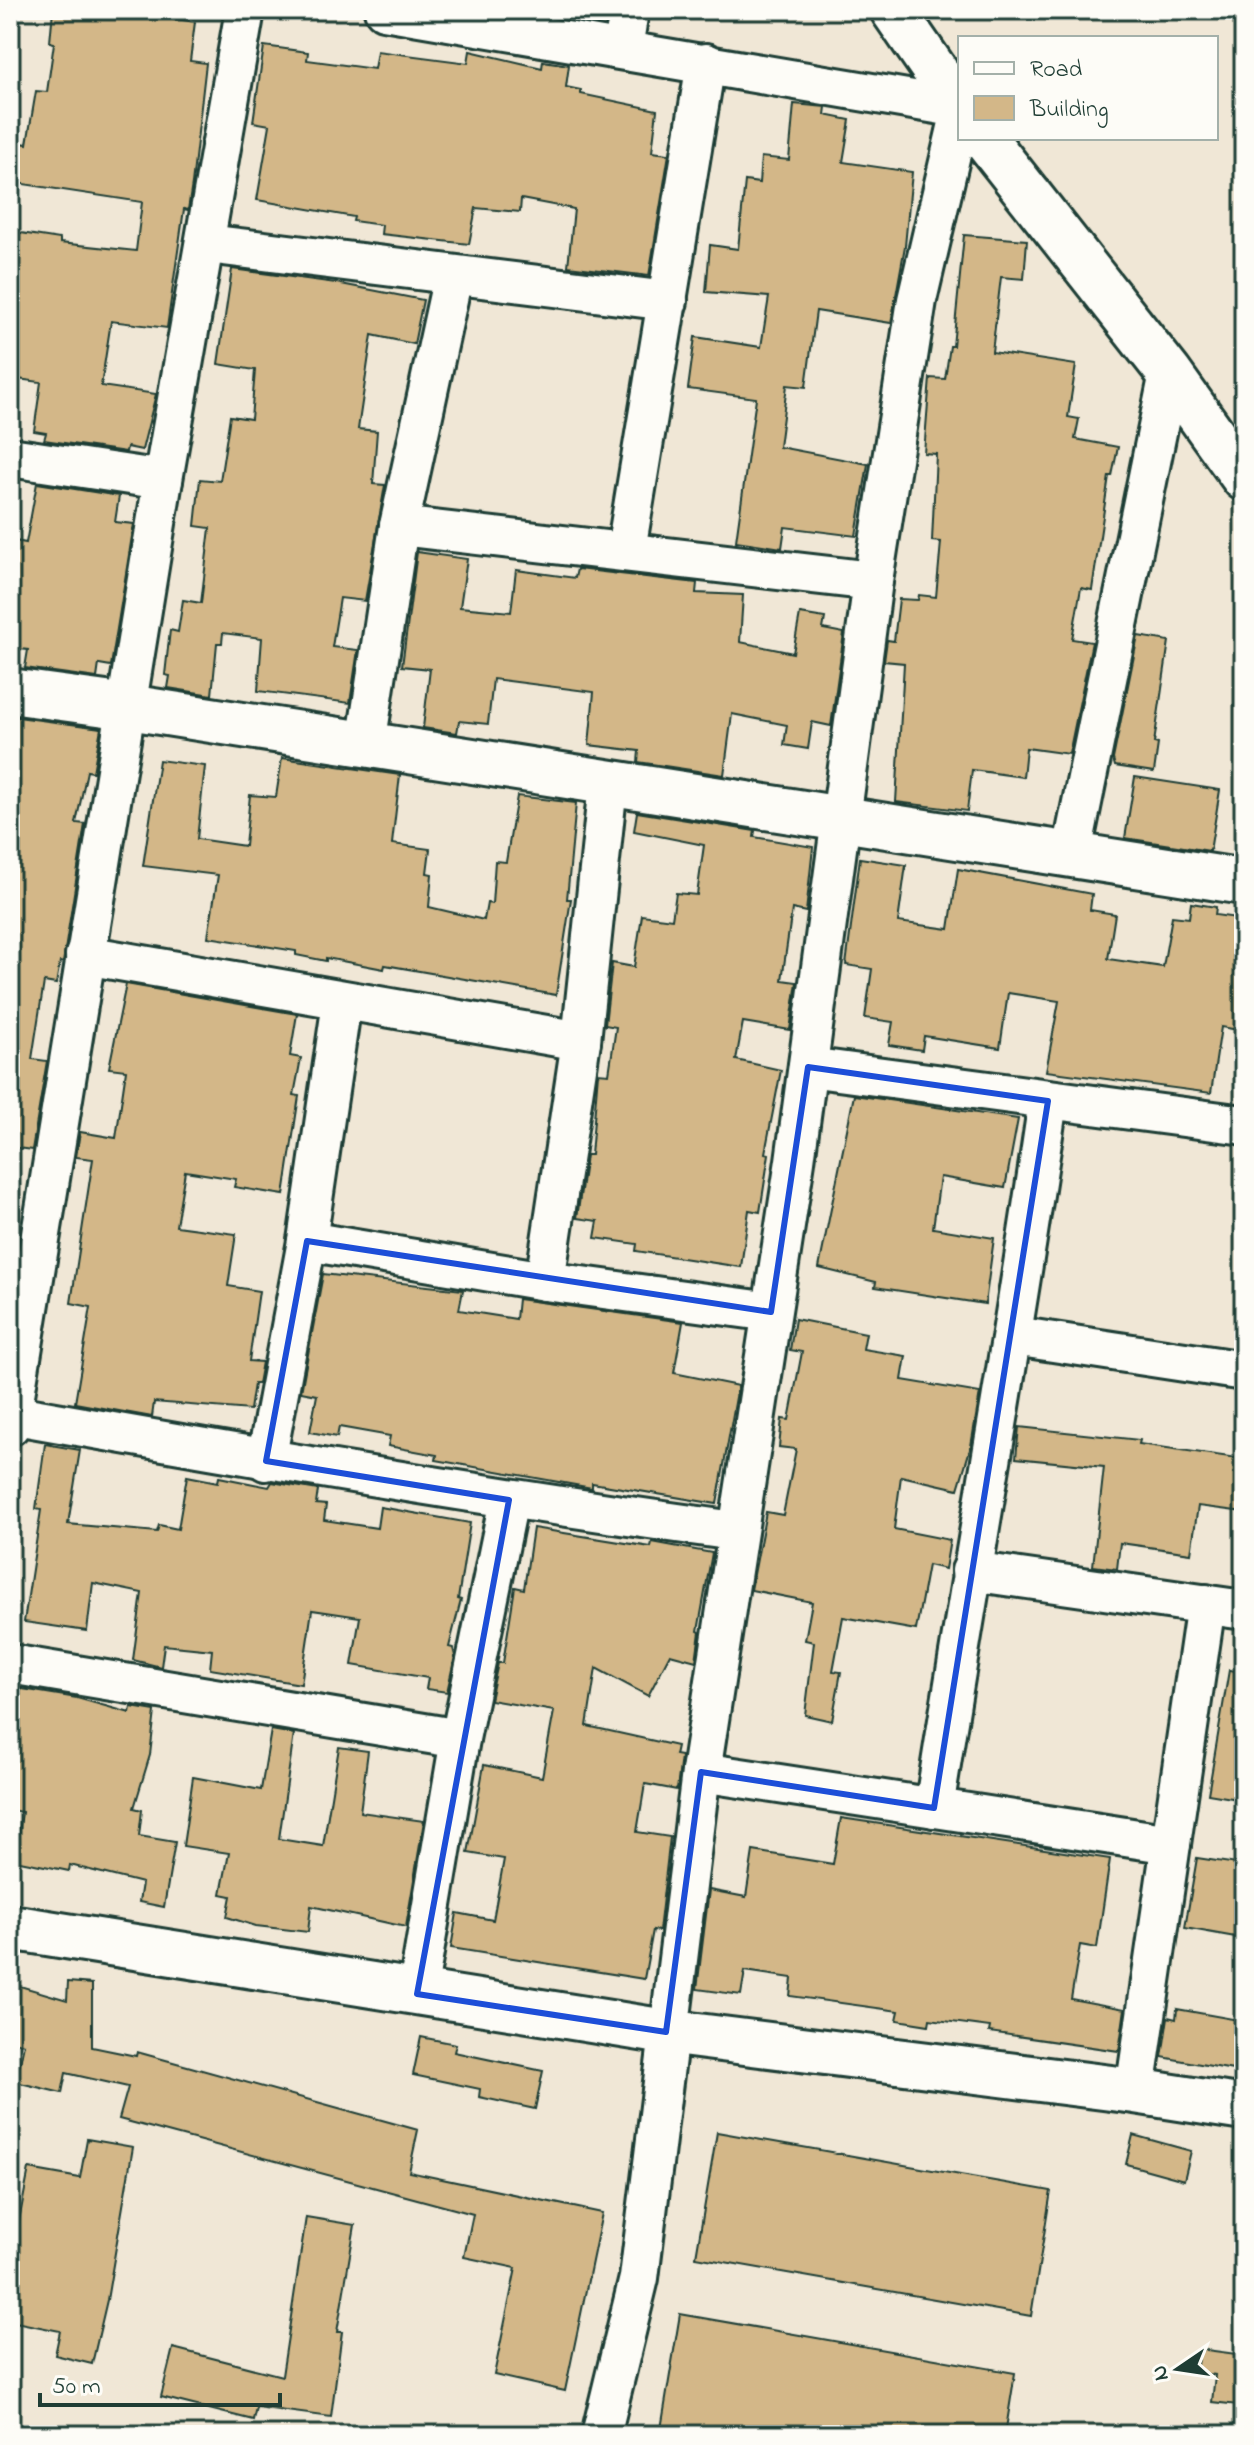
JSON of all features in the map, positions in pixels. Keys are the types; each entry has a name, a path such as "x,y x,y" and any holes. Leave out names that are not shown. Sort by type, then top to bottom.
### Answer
{"main road":[{"path":"893,10 958,105"},
{"path":"986,140 1169,373 1244,478"},
{"path":"10,691 1244,882"},
{"path":"10,1927 666,2032 1135,2091 1244,2108"}],"street":[{"path":"245,10 207,244 163,480 11,1418 509,1500 735,1531"},
{"path":"384,10 958,108"},
{"path":"623,49 629,10"},
{"path":"626,550 706,63"},
{"path":"601,2435 639,2278 666,2032 701,1772 844,819 873,581 917,300 958,124"},
{"path":"207,244 668,301"},
{"path":"366,745 399,526 453,276"},
{"path":"1071,857 1169,373"},
{"path":"10,457 163,480"},
{"path":"399,526 873,581"},
{"path":"545,1281 581,1041 608,784"},
{"path":"85,955 342,1002 581,1041"},
{"path":"266,1461 307,1241 342,1002"},
{"path":"808,1067 1244,1125"},
{"path":"934,1808 971,1571 1014,1336 1048,1101"},
{"path":"307,1241 545,1281 771,1312"},
{"path":"1014,1336 1244,1371"},
{"path":"417,1994 460,1739 509,1500"},
{"path":"971,1571 1244,1610"},
{"path":"1135,2091 1206,1604"},
{"path":"10,1664 460,1739"},
{"path":"701,1772 1171,1844"}],"highlighted area":[{"path":"808,1067 1048,1101 934,1808 701,1772 666,2032 417,1994 509,1500 266,1461 307,1241 771,1312"}],"building":[{"path":"53,10 119,10 195,22 190,61 206,63 192,184 188,210 184,209 167,328 111,321 101,386 156,394 142,450 127,447 126,452 44,440 46,433 34,431 41,382 10,378 10,261 14,232 60,239 60,243 136,251 142,202 10,182 10,141 27,144 36,91 47,92 54,43 50,42"},
{"path":"264,46 308,52 307,60 374,69 377,51 468,63 470,51 542,68 543,61 569,65 566,87 581,90 581,94 657,110 652,152 669,154 649,276 568,266 574,209 521,199 520,212 476,208 469,244 381,234 382,225 353,221 354,217 257,200 270,125 253,122"},
{"path":"794,104 826,107 825,115 850,120 843,162 912,172 905,246 891,323 816,311 806,387 787,385 779,447 868,464 856,536 785,527 782,548 736,541 756,398 688,389 695,337 761,347 769,297 706,292 710,245 738,249 745,181 759,183 761,157 789,160"},
{"path":"964,235 1027,240 1024,279 1001,277 992,352 1076,365 1068,417 1079,419 1075,439 1118,447 1112,476 1109,476 1092,590 1081,588 1072,639 1092,642 1069,754 1026,748 1023,777 972,770 967,811 896,802 904,663 884,661 887,640 894,641 899,599 918,600 919,595 936,597 941,542 932,541 936,454 924,453 930,378 945,379 950,346 953,346"},
{"path":"232,269 336,283 423,300 414,344 372,335 358,429 377,431 373,484 385,485 365,601 340,598 332,647 358,650 350,703 258,691 262,638 223,633 222,643 217,643 212,695 168,688 170,676 165,675 170,630 178,632 183,600 201,603 210,528 195,526 200,479 220,481 230,416 251,419 255,370 218,364"},
{"path":"37,483 119,496 115,522 134,524 111,666 99,664 97,678 25,668 28,650 10,648 10,540 26,543"},
{"path":"417,552 467,559 460,607 511,612 516,570 575,578 577,569 697,583 696,593 743,595 740,642 793,653 800,614 825,618 823,629 844,633 831,726 812,722 808,749 784,745 787,725 732,714 724,775 638,762 639,751 589,745 594,692 493,679 488,724 459,721 457,733 423,728 430,669 402,666"},
{"path":"1138,636 1169,641 1154,743 1158,744 1154,772 1115,766 1113,759"},
{"path":"10,716 101,728 93,772 87,771 76,823 85,824 63,963 60,962 56,984 44,982 32,1059 47,1061 32,1150 10,1147 10,860 13,861 20,808 10,806"},
{"path":"282,758 400,775 392,844 430,849 427,873 432,874 429,907 484,920 487,903 492,904 495,861 506,862 517,796 576,803 567,899 571,899 556,995 385,965 384,969 326,958 326,961 296,955 296,951 208,937 218,875 143,866 159,760 205,766 197,839 245,846 250,795 276,797"},
{"path":"1135,777 1220,790 1210,851 1125,838"},
{"path":"637,812 755,831 754,837 813,847 806,912 792,909 782,980 797,982 790,1030 743,1022 736,1060 781,1070 765,1153 769,1154 760,1212 749,1210 741,1267 636,1251 637,1244 595,1238 598,1221 577,1218 586,1155 591,1155 598,1073 609,1074 616,1027 605,1025 612,963 634,967 642,915 672,919 676,893 697,895 704,845 634,831"},
{"path":"860,858 906,865 898,922 949,929 958,869 1092,894 1090,910 1115,914 1108,959 1163,967 1172,916 1189,918 1191,903 1216,907 1215,915 1244,919 1244,1031 1221,1027 1211,1093 1046,1071 1059,1001 1008,993 1000,1048 924,1036 922,1050 889,1045 893,1022 865,1018 872,969 846,965"},
{"path":"126,984 297,1014 290,1056 301,1058 294,1095 299,1096 284,1195 234,1187 236,1179 185,1171 176,1226 236,1234 228,1286 259,1291 249,1361 262,1362 258,1384 254,1384 250,1410 154,1402 152,1417 75,1403 91,1307 71,1303 93,1159 76,1157 80,1132 116,1138 126,1070 109,1068"},
{"path":"854,1095 1018,1119 1005,1188 940,1177 933,1228 994,1238 985,1304 875,1287 876,1282 819,1268"},
{"path":"323,1274 463,1290 459,1310 516,1319 518,1299 683,1322 674,1373 738,1386 717,1504 592,1483 592,1488 436,1460 437,1455 388,1446 390,1436 339,1427 337,1437 310,1432 317,1395 301,1392"},
{"path":"795,1319 866,1333 863,1349 906,1356 902,1380 980,1393 971,1446 958,1489 901,1476 894,1529 950,1540 945,1569 928,1565 916,1630 843,1617 833,1671 841,1672 832,1721 805,1715 814,1642 805,1640 812,1602 751,1590 766,1512 783,1515 796,1449 779,1447 782,1419 789,1420 802,1352 790,1350"},
{"path":"1019,1427 1140,1440 1139,1444 1244,1459 1244,1512 1198,1506 1191,1553 1120,1543 1117,1569 1093,1566 1104,1467 1016,1458"},
{"path":"45,1444 80,1450 68,1524 157,1532 159,1525 178,1529 187,1476 218,1482 219,1477 269,1487 272,1482 318,1490 316,1504 326,1505 324,1520 377,1528 380,1507 470,1523 458,1599 461,1600 449,1647 453,1648 455,1656 447,1692 426,1689 428,1678 352,1665 360,1617 312,1610 301,1684 210,1669 212,1650 164,1645 161,1667 133,1660 142,1593 93,1583 87,1631 24,1622 41,1510 36,1509"},
{"path":"533,1528 651,1547 652,1542 712,1553 698,1631 696,1661 670,1654 648,1696 596,1668 587,1726 677,1746 675,1755 681,1756 677,1790 645,1784 637,1832 670,1837 659,1931 653,1930 644,1979 451,1948 457,1913 493,1920 504,1859 468,1853 484,1765 542,1777 554,1711 490,1700 498,1663 503,1663 515,1587 524,1589"},
{"path":"1229,1670 1244,1672 1244,1800 1208,1794"},
{"path":"10,1687 77,1698 130,1713 131,1707 155,1711 150,1755 134,1808 142,1810 139,1836 175,1842 164,1907 139,1902 142,1883 70,1865 69,1871 15,1860 22,1812 10,1810"},
{"path":"271,1730 294,1734 279,1839 323,1846 339,1747 368,1751 360,1812 424,1821 406,1927 311,1906 308,1932 256,1926 227,1917 231,1896 221,1894 229,1853 183,1846 193,1777 261,1790"},
{"path":"841,1818 1110,1859 1097,1948 1080,1945 1071,1999 1125,2009 1119,2051 989,2032 990,2027 930,2019 929,2025 897,2020 899,2011 790,1996 792,1978 745,1971 741,1995 697,1989 709,1890 746,1897 753,1851 833,1864"},
{"path":"1197,1858 1244,1865 1241,1938 1185,1928"},
{"path":"68,1982 92,1984 92,2047 136,2056 137,2052 418,2130 409,2172 602,2213 565,2391 494,2375 516,2268 464,2257 473,2214 119,2119 128,2087 66,2073 62,2093 16,2082 24,2044 10,2040 10,1983 67,2000"},
{"path":"1177,2009 1244,2021 1244,2072 1162,2057 1168,2017 1176,2019"},
{"path":"421,2037 456,2044 454,2052 543,2071 535,2109 479,2097 480,2089 413,2075"},
{"path":"717,2132 1051,2191 1031,2316 696,2257"},
{"path":"1133,2135 1191,2151 1184,2180 1126,2164"},
{"path":"87,2139 133,2147 107,2300 92,2364 55,2355 60,2331 10,2321 10,2267 29,2169 80,2178"},
{"path":"306,2217 355,2225 337,2332 342,2332 331,2417 256,2407 253,2420 161,2397 173,2348 282,2376"},
{"path":"680,2314 1015,2373 1005,2435 660,2435"},
{"path":"1199,2349 1244,2355 1238,2405 1212,2402 1215,2375 1196,2373"}]}
